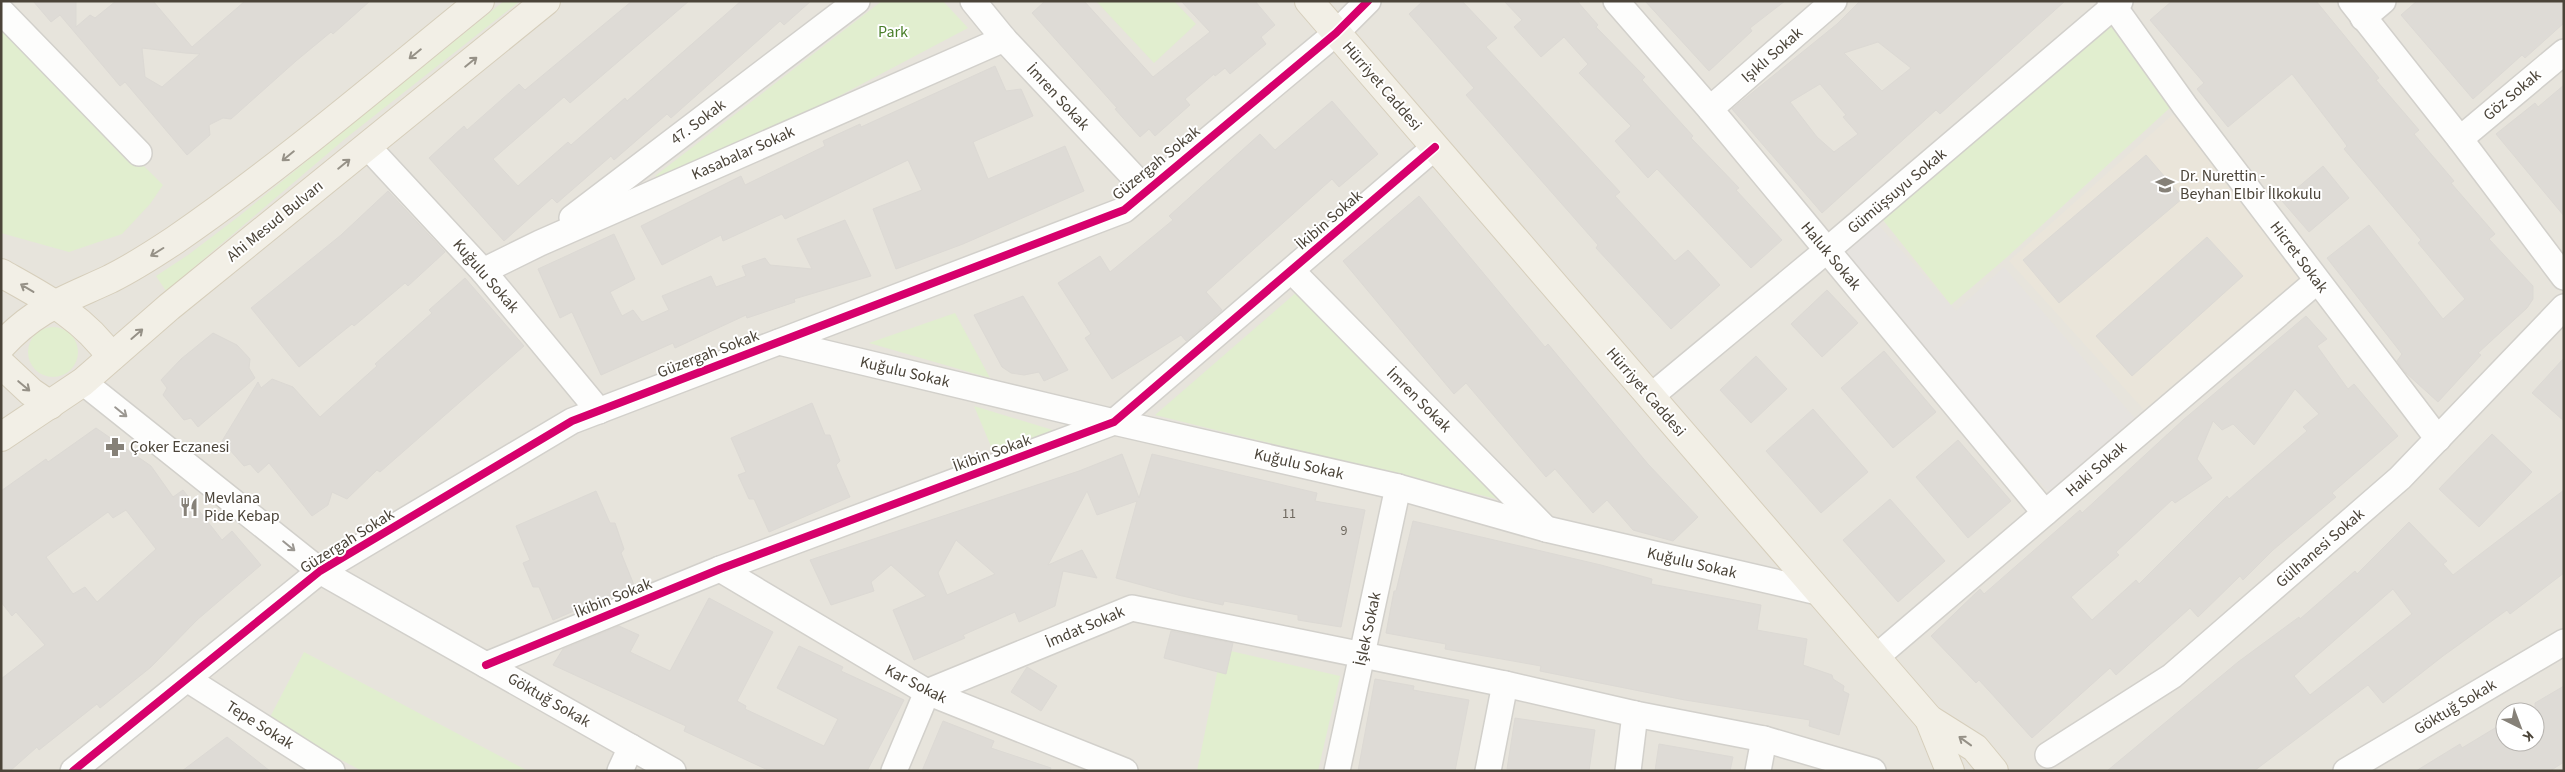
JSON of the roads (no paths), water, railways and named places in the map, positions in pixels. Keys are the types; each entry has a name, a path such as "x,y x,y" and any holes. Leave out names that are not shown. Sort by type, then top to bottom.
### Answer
{"main road":[{"path":"1,346 28,320 53,304 138,263 202,222 274,167 480,1"},
{"name":"Ahi Mesud Bulvarı","path":"1,437 83,382 169,307 546,1"},
{"name":"Hürriyet Caddesi","path":"1309,1 1929,720 1974,748 1994,771"},
{"path":"1,273 53,304 89,329 111,357"},
{"path":"1,364 31,392 50,405"},
{"path":"1929,720 1950,771"}],"street":[{"name":"47. Sokak","path":"540,243 856,1"},
{"name":"İmren Sokak","path":"973,1 1004,38 1146,190"},
{"name":"Güzergah Sokak","path":"73,771 320,571 572,421 1124,210 1336,33 1368,1"},
{"name":"Haluk Sokak","path":"1616,1 1710,109 2045,513"},
{"name":"Işıklı Sokak","path":"1710,109 1834,1"},
{"path":"2382,1 2357,9 2460,138 2564,277"},
{"name":"Gümüşsuyu Sokak","path":"1650,397 1826,251 2114,3"},
{"name":"Hicret Sokak","path":"2114,3 2317,280 2438,439"},
{"path":"1,11 138,153"},
{"name":"Kasabalar Sokak","path":"483,271 540,243 1004,38"},
{"name":"Göz Sokak","path":"2460,138 2564,52"},
{"name":"Kuğulu Sokak","path":"367,146 483,271 599,411"},
{"name":"İkibin Sokak","path":"486,665 720,569 1114,422 1435,147"},
{"name":"İmren Sokak","path":"1292,271 1546,529"},
{"name":"Haki Sokak","path":"1875,658 2317,280"},
{"name":"Gülhanesi Sokak","path":"2048,756 2172,676 2400,478 2564,307"},
{"name":"Kuğulu Sokak","path":"779,342 1398,487 1546,529 1818,592"},
{"name":"Göktuğ Sokak","path":"83,382 320,571 673,771"},
{"name":"İşlek Sokak","path":"1337,771 1398,487"},
{"name":"Kar Sokak","path":"720,569 927,692 1125,771"},
{"name":"İmdat Sokak","path":"927,692 1132,608 1505,684 1635,714 1764,739 1873,771"},
{"name":"Göktuğ Sokak","path":"2346,771 2564,642"},
{"name":"Tepe Sokak","path":"187,679 332,771"},
{"path":"1488,771 1505,684"},
{"path":"894,771 927,692"},
{"path":"1628,771 1635,714"},
{"path":"1758,771 1764,739"},
{"path":"620,771 631,747"}],"place":[{"name":"Dr. Nurettin - Beyhan Elbir İlkokulu","path":"2165,185"},
{"name":"Çoker Eczanesi","path":"115,447"},
{"name":"Mevlana Pide Kebap","path":"189,507"}],"park label":[{"name":"Park","path":"893,32"}]}
